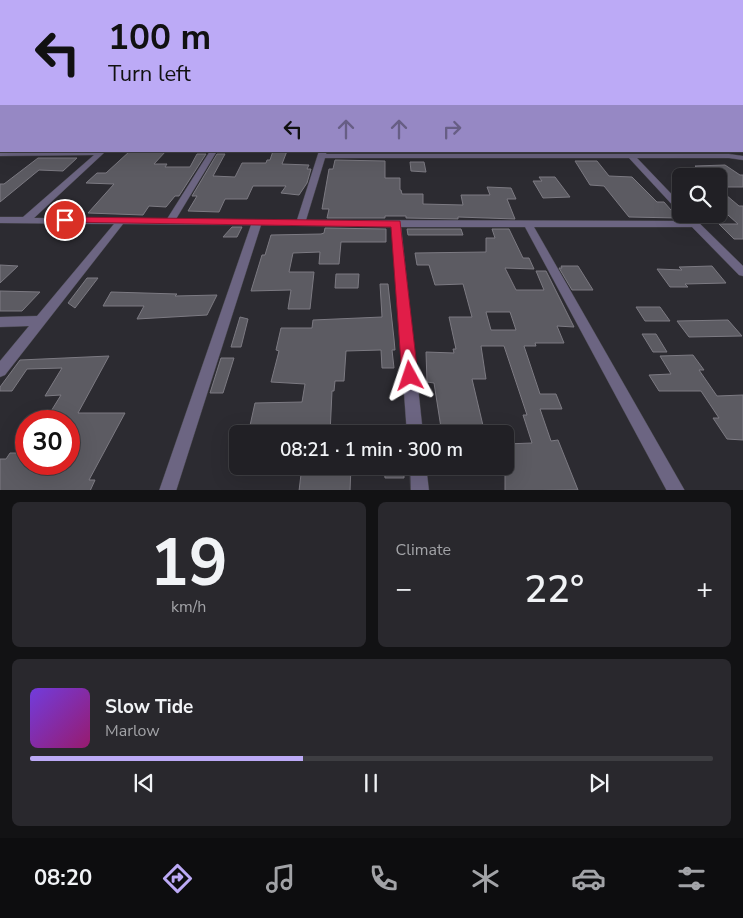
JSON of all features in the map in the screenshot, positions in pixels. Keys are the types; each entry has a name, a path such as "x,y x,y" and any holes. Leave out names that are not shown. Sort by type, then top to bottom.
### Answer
{"street":[{"path":"0,154 102,152"},
{"path":"27,219 102,152"},
{"path":"170,222 213,152"},
{"path":"301,223 322,154 728,156 742,158"},
{"path":"631,156 672,199"},
{"path":"0,220 396,224 695,224 743,272"},
{"path":"0,371 121,221"},
{"path":"166,490 257,222"},
{"path":"396,224 414,425"},
{"path":"528,224 678,490"},
{"path":"0,322 39,321"},
{"path":"419,475 420,490"}],"building":[{"path":"129,152 165,152 154,164 167,164 165,167 190,167 197,154 206,154 179,196 175,196 166,207 149,206 143,215 88,213 114,184 86,183 97,173 106,173"},
{"path":"273,152 287,152 282,164 309,165 307,169 311,169 307,183 299,195 281,193 286,186 253,186 247,199 225,199 219,212 188,211 197,196 192,196 217,154 225,154 213,176 235,177 242,163 266,163 267,160 270,160"},
{"path":"38,158 77,158 63,171 39,170 0,202 0,184 4,184"},
{"path":"335,160 385,161 385,178 400,178 402,194 423,194 423,204 463,205 461,195 490,195 487,187 511,188 516,199 507,199 515,219 406,218 406,216 327,218 329,209 322,209 329,169 333,169"},
{"path":"575,161 597,161 609,176 632,177 657,202 664,202 672,211 672,218 629,217 604,186 590,185"},
{"path":"410,162 424,162 426,172 411,171"},
{"path":"725,165 743,175 743,187 727,187 727,168 698,168 695,166"},
{"path":"539,177 555,177 570,197 543,198 533,181 542,181"},
{"path":"727,196 739,206 743,206 743,239 734,239 719,224 738,224 727,214"},
{"path":"232,227 242,227 237,237 223,237"},
{"path":"325,228 386,229 386,242 341,242 339,264 319,264 320,252 293,253 289,272 314,272 310,309 288,309 291,290 251,291 262,255 265,255 271,235 321,234 324,233"},
{"path":"407,229 461,229 463,235 408,235"},
{"path":"492,229 509,229 523,258 529,258 534,269 505,268 516,290 544,290 536,271 546,271 574,327 557,326 564,343 535,343 536,346 524,346 540,394 556,394 562,409 540,409 551,441 558,440 578,490 505,490 505,475 514,475 514,444 532,443 523,415 527,415 504,346 481,346 486,379 472,379 483,425 441,425 434,383 427,382 426,352 454,353 453,349 456,349 449,317 472,317 463,284 435,285 429,265 417,265 415,253 486,252 486,238 495,238","holes":["486,312 510,312 516,330 491,330"]},
{"path":"0,265 18,266 0,283"},
{"path":"561,266 578,266 593,290 572,290 559,268 562,268"},
{"path":"712,266 726,283 685,284 688,287 670,287 657,269 682,270 679,267"},
{"path":"336,274 359,274 358,288 335,288"},
{"path":"87,278 98,278 75,308 68,303"},
{"path":"380,284 388,284 395,350 392,350 394,368 382,368 381,350 346,351 344,381 335,381 334,391 332,391 330,425 250,425 255,403 302,402 305,384 271,382 279,351 276,350 281,328 312,328 313,320 382,317"},
{"path":"0,291 40,292 22,311 0,311"},
{"path":"111,292 177,294 175,296 217,295 207,315 137,319 144,306 103,306"},
{"path":"636,307 660,307 670,321 645,321"},
{"path":"240,317 248,319 241,347 231,347"},
{"path":"728,320 742,336 689,337 677,321"},
{"path":"642,334 656,334 667,352 653,352"},
{"path":"693,355 704,370 699,370 717,396 743,395 743,440 727,439 713,418 719,418 701,391 659,391 649,375 671,374 660,356"},
{"path":"109,356 80,410 52,410 61,395 45,396 62,368 27,369 12,391 0,391 0,387 20,360"},
{"path":"221,358 234,358 223,393 210,393"},
{"path":"80,413 125,413 89,480 95,480 90,490 0,490 0,459 6,459 10,453 15,453 15,475 80,475"},
{"path":"301,475 351,475 350,490 299,490"},
{"path":"385,475 404,475 404,478 385,478"}],"route":[{"path":"65,220 396,224 410,376"}]}
